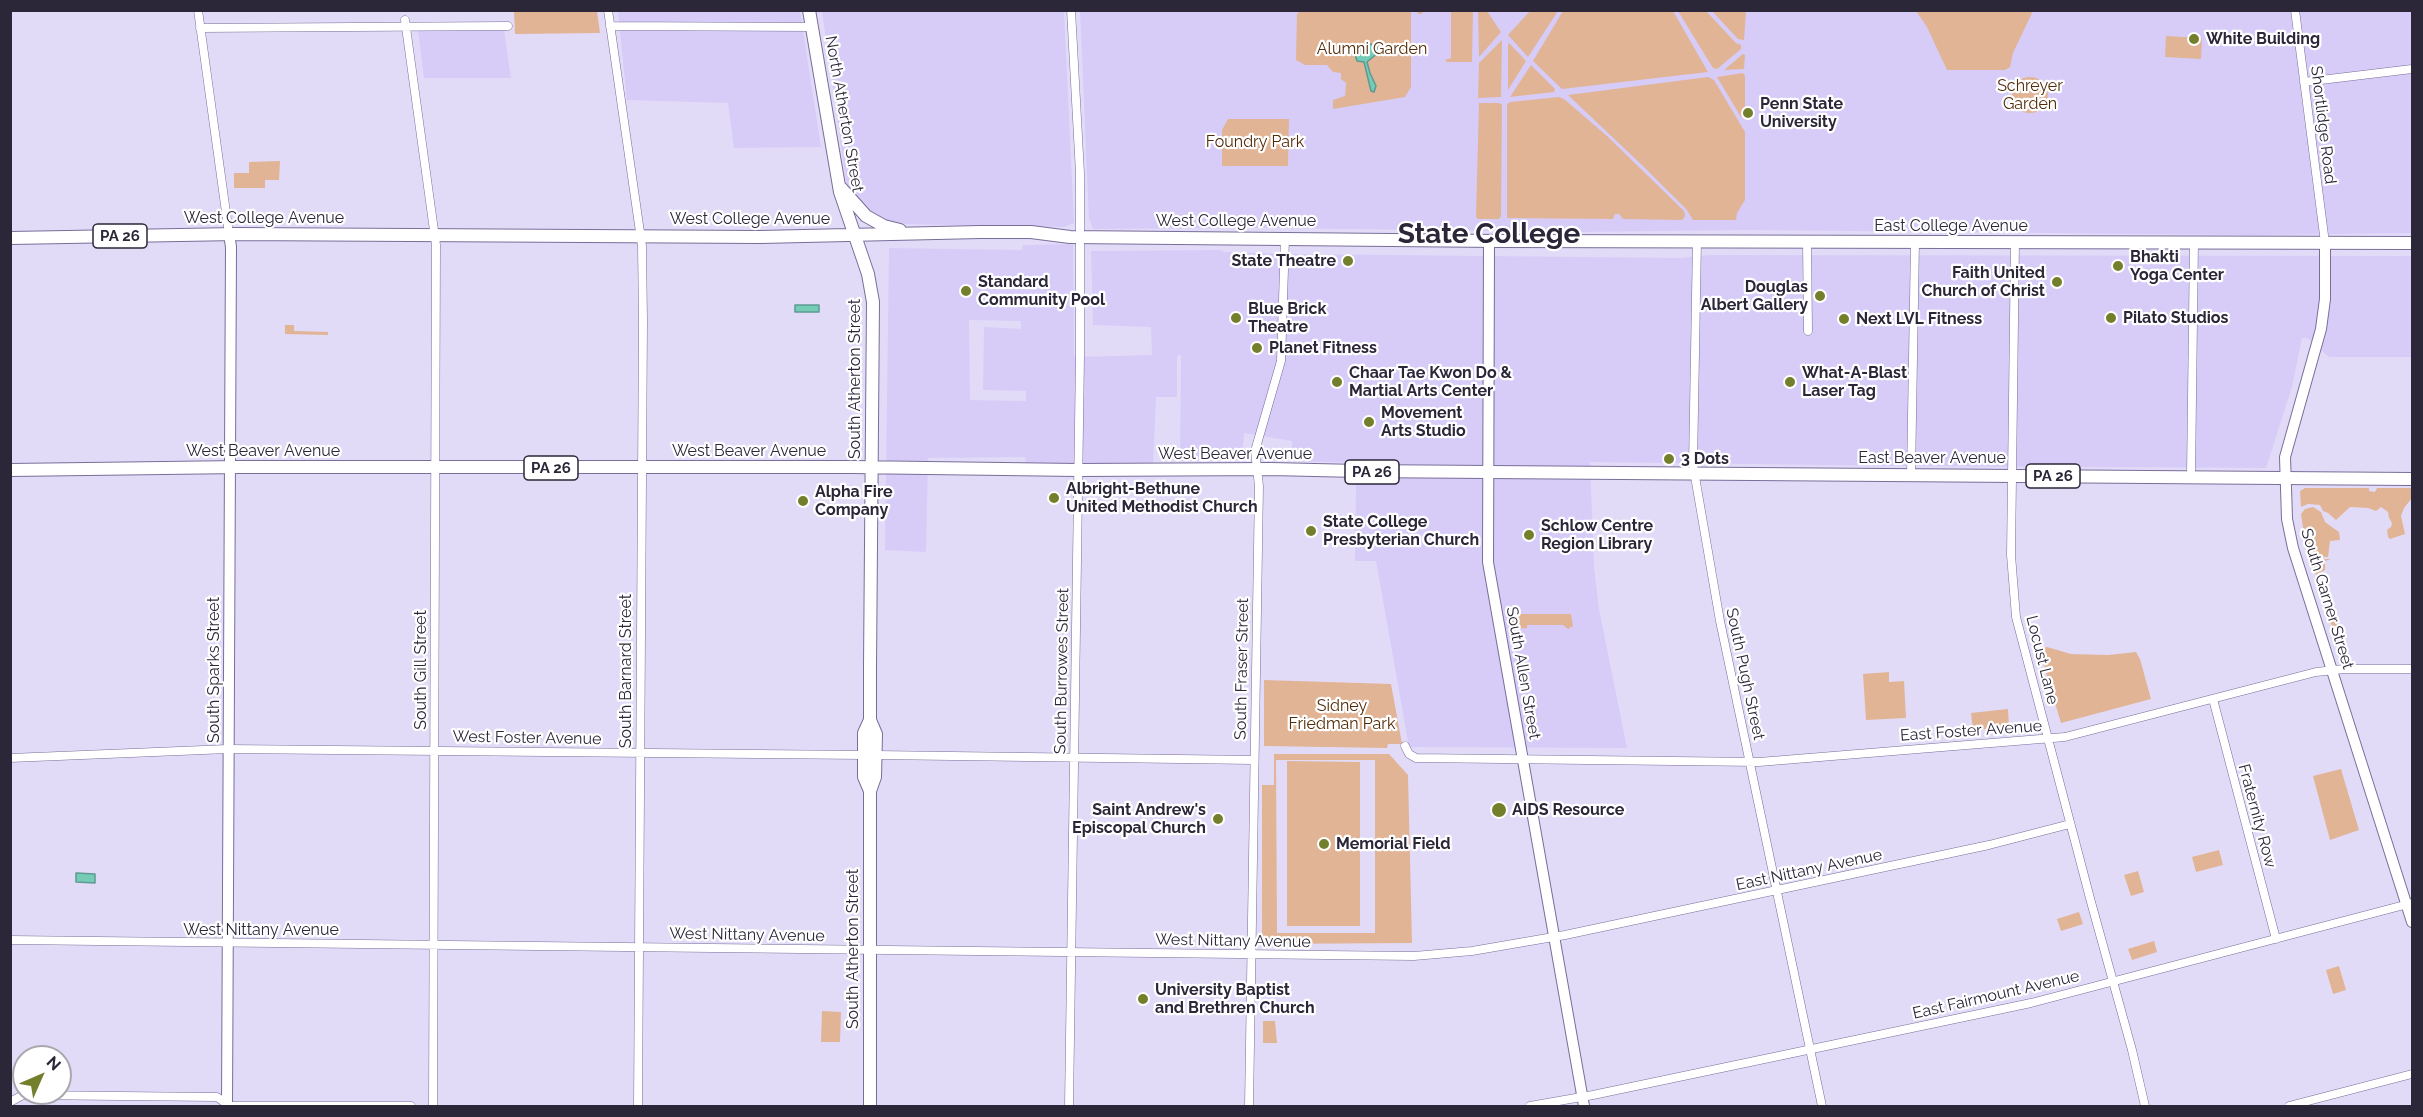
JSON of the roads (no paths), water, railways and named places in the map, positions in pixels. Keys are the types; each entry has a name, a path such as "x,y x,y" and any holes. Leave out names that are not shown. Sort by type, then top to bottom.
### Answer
{"main road":[{"name":"North Atherton Street","path":"809,10 837,179 849,222"},
{"path":"837,179 847,196 866,216 890,228 916,234"},
{"name":"South Atherton Street","path":"849,222 872,291 870,720 876,734 870,755 875,777 870,791 870,1107"},
{"name":"West College Avenue","path":"10,238 229,234 854,235 1031,232 1080,237 1285,237 1489,241"},
{"name":"East College Avenue","path":"1489,241 2412,243"},
{"name":"West Beaver Avenue","path":"10,470 230,467 872,467 1487,471"},
{"name":"East Beaver Avenue","path":"1487,471 2412,479"}],"street":[{"path":"198,10 229,234"},
{"name":"South Barnard Street","path":"609,10 640,235 644,321 641,468 638,1107"},
{"name":"South Burrowes Street","path":"1069,1107 1080,237 1080,173 1071,10"},
{"name":"Shortlidge Road","path":"2295,10 2325,243"},
{"path":"200,28 405,23 508,26"},
{"name":"South Gill Street","path":"405,23 436,245 433,1107"},
{"path":"610,26 812,27"},
{"path":"2304,82 2412,69"},
{"name":"South Sparks Street","path":"226,1106 231,247 229,234"},
{"name":"South Fraser Street","path":"1249,1107 1259,486 1255,457 1256,441 1281,361 1285,237"},
{"name":"South Allen Street","path":"1489,241 1488,562 1583,1102"},
{"name":"South Pugh Street","path":"1697,241 1694,473 1711,577 1822,1107"},
{"path":"1807,241 1808,331"},
{"path":"1911,475 1915,242"},
{"name":"Locust Lane","path":"2015,242 2011,555 2016,617 2132,1050 2145,1107"},
{"path":"2191,476 2194,242"},
{"name":"South Garner Street","path":"2325,243 2325,298 2321,329 2288,440 2284,477 2292,541 2410,903 2412,922"},
{"name":"East Foster Avenue","path":"1524,760 1750,762 2049,738 2084,733 2334,669 2412,669"},
{"name":"Fraternity Row","path":"2213,699 2276,939"},
{"path":"1405,746 1409,754 1416,758 1524,760"},
{"name":"West Foster Avenue","path":"10,758 228,749 1254,760"},
{"name":"East Nittany Avenue","path":"1553,937 1989,845 2070,824"},
{"name":"East Fairmount Avenue","path":"1530,1107 1583,1102 1809,1050 2031,1003 2410,903"},
{"name":"West Nittany Avenue","path":"10,940 1414,956 1472,951 1553,937"},
{"path":"2289,1107 2412,1074"},
{"path":"17,1107 10,1102 23,1095 217,1097 226,1106 411,1107"}],"place":[{"name":"White Building","path":"2194,39"},
{"name":"Penn State University","path":"1748,113"},
{"name":"State Theatre","path":"1348,261"},
{"name":"Bhakti Yoga Center","path":"2118,266"},
{"name":"Faith United Church of Christ","path":"2057,282"},
{"name":"Standard Community Pool","path":"966,291"},
{"name":"Douglas Albert Gallery","path":"1820,296"},
{"name":"Blue Brick Theatre","path":"1236,318"},
{"name":"Pilato Studios","path":"2111,318"},
{"name":"Next LVL Fitness","path":"1844,319"},
{"name":"Planet Fitness","path":"1257,348"},
{"name":"Chaar Tae Kwon Do & Martial Arts Center","path":"1337,382"},
{"name":"What-A-Blast Laser Tag","path":"1790,382"},
{"name":"Movement Arts Studio","path":"1369,422"},
{"name":"3 Dots","path":"1669,459"},
{"name":"Albright-Bethune United Methodist Church","path":"1054,498"},
{"name":"Alpha Fire Company","path":"803,501"},
{"name":"State College Presbyterian Church","path":"1311,531"},
{"name":"Schlow Centre Region Library","path":"1529,535"},
{"name":"AIDS Resource","path":"1499,810"},
{"name":"Saint Andrew's Episcopal Church","path":"1218,819"},
{"name":"Memorial Field","path":"1324,844"},
{"name":"University Baptist and Brethren Church","path":"1143,999"}],"district":[{"name":"State College","path":"1489,235"}],"park label":[{"name":"Alumni Garden","path":"1372,49"},
{"name":"Schreyer Garden","path":"2030,95"},
{"name":"Foundry Park","path":"1255,142"},
{"name":"Sidney Friedman Park","path":"1342,715"}]}
